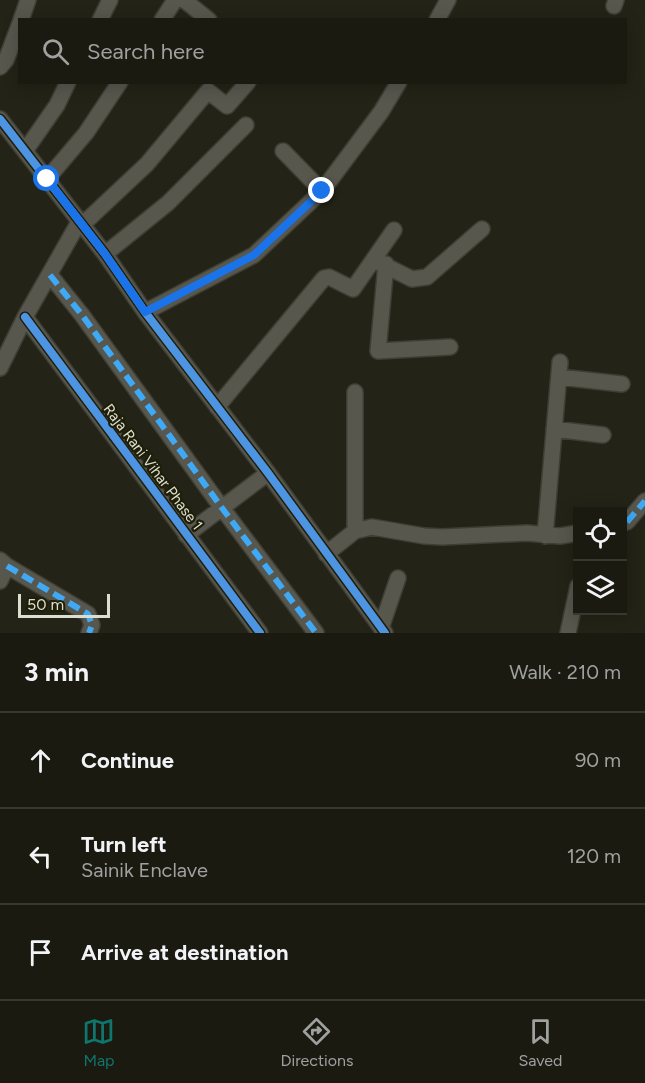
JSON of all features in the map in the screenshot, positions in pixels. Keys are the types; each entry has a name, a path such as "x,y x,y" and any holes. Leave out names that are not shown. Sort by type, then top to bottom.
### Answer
{"street":[{"path":"21,18 28,0"},
{"path":"101,18 110,0"},
{"path":"163,18 175,0"},
{"path":"184,0 206,18"},
{"path":"437,18 448,0"},
{"path":"0,67 6,60 18,27"},
{"path":"25,151 57,105 67,84"},
{"path":"47,179 86,133 119,84"},
{"path":"0,368 4,350 81,224 147,164 208,91 227,106 246,84"},
{"path":"145,312 254,255 322,191 381,112 398,84"},
{"path":"0,119 105,254 145,312 268,473 383,630"},
{"path":"105,254 168,203 246,125"},
{"path":"283,151 322,191"},
{"path":"380,262 412,279 427,277 482,229"},
{"path":"217,407 324,278 329,277 353,289 380,262 394,230"},
{"path":"380,262 378,351 450,346"},
{"path":"50,275 316,633"},
{"name":"Raja Rani Vihar Phase 1","path":"25,317 260,633"},
{"path":"545,536 559,370 622,384"},
{"path":"355,392 355,531"},
{"path":"554,429 603,435"},
{"path":"186,535 268,473"},
{"path":"627,520 645,501"},
{"path":"627,522 645,522"},
{"path":"326,554 355,531 372,527 433,537 517,533 545,536 573,534"},
{"path":"2,569 88,614 92,625 89,633"},
{"path":"383,630 398,578"},
{"path":"568,633 573,610"}],"marked path":[{"path":"50,275 82,315 316,633"},
{"path":"627,522 645,501"},
{"path":"7,566 88,614 92,625 89,633"}],"cycle path":[{"path":"0,119 105,254 145,312 268,473 385,633"},
{"path":"25,317 260,633"}],"route":[{"path":"47,179 105,254 145,312 254,255 322,191"}]}
